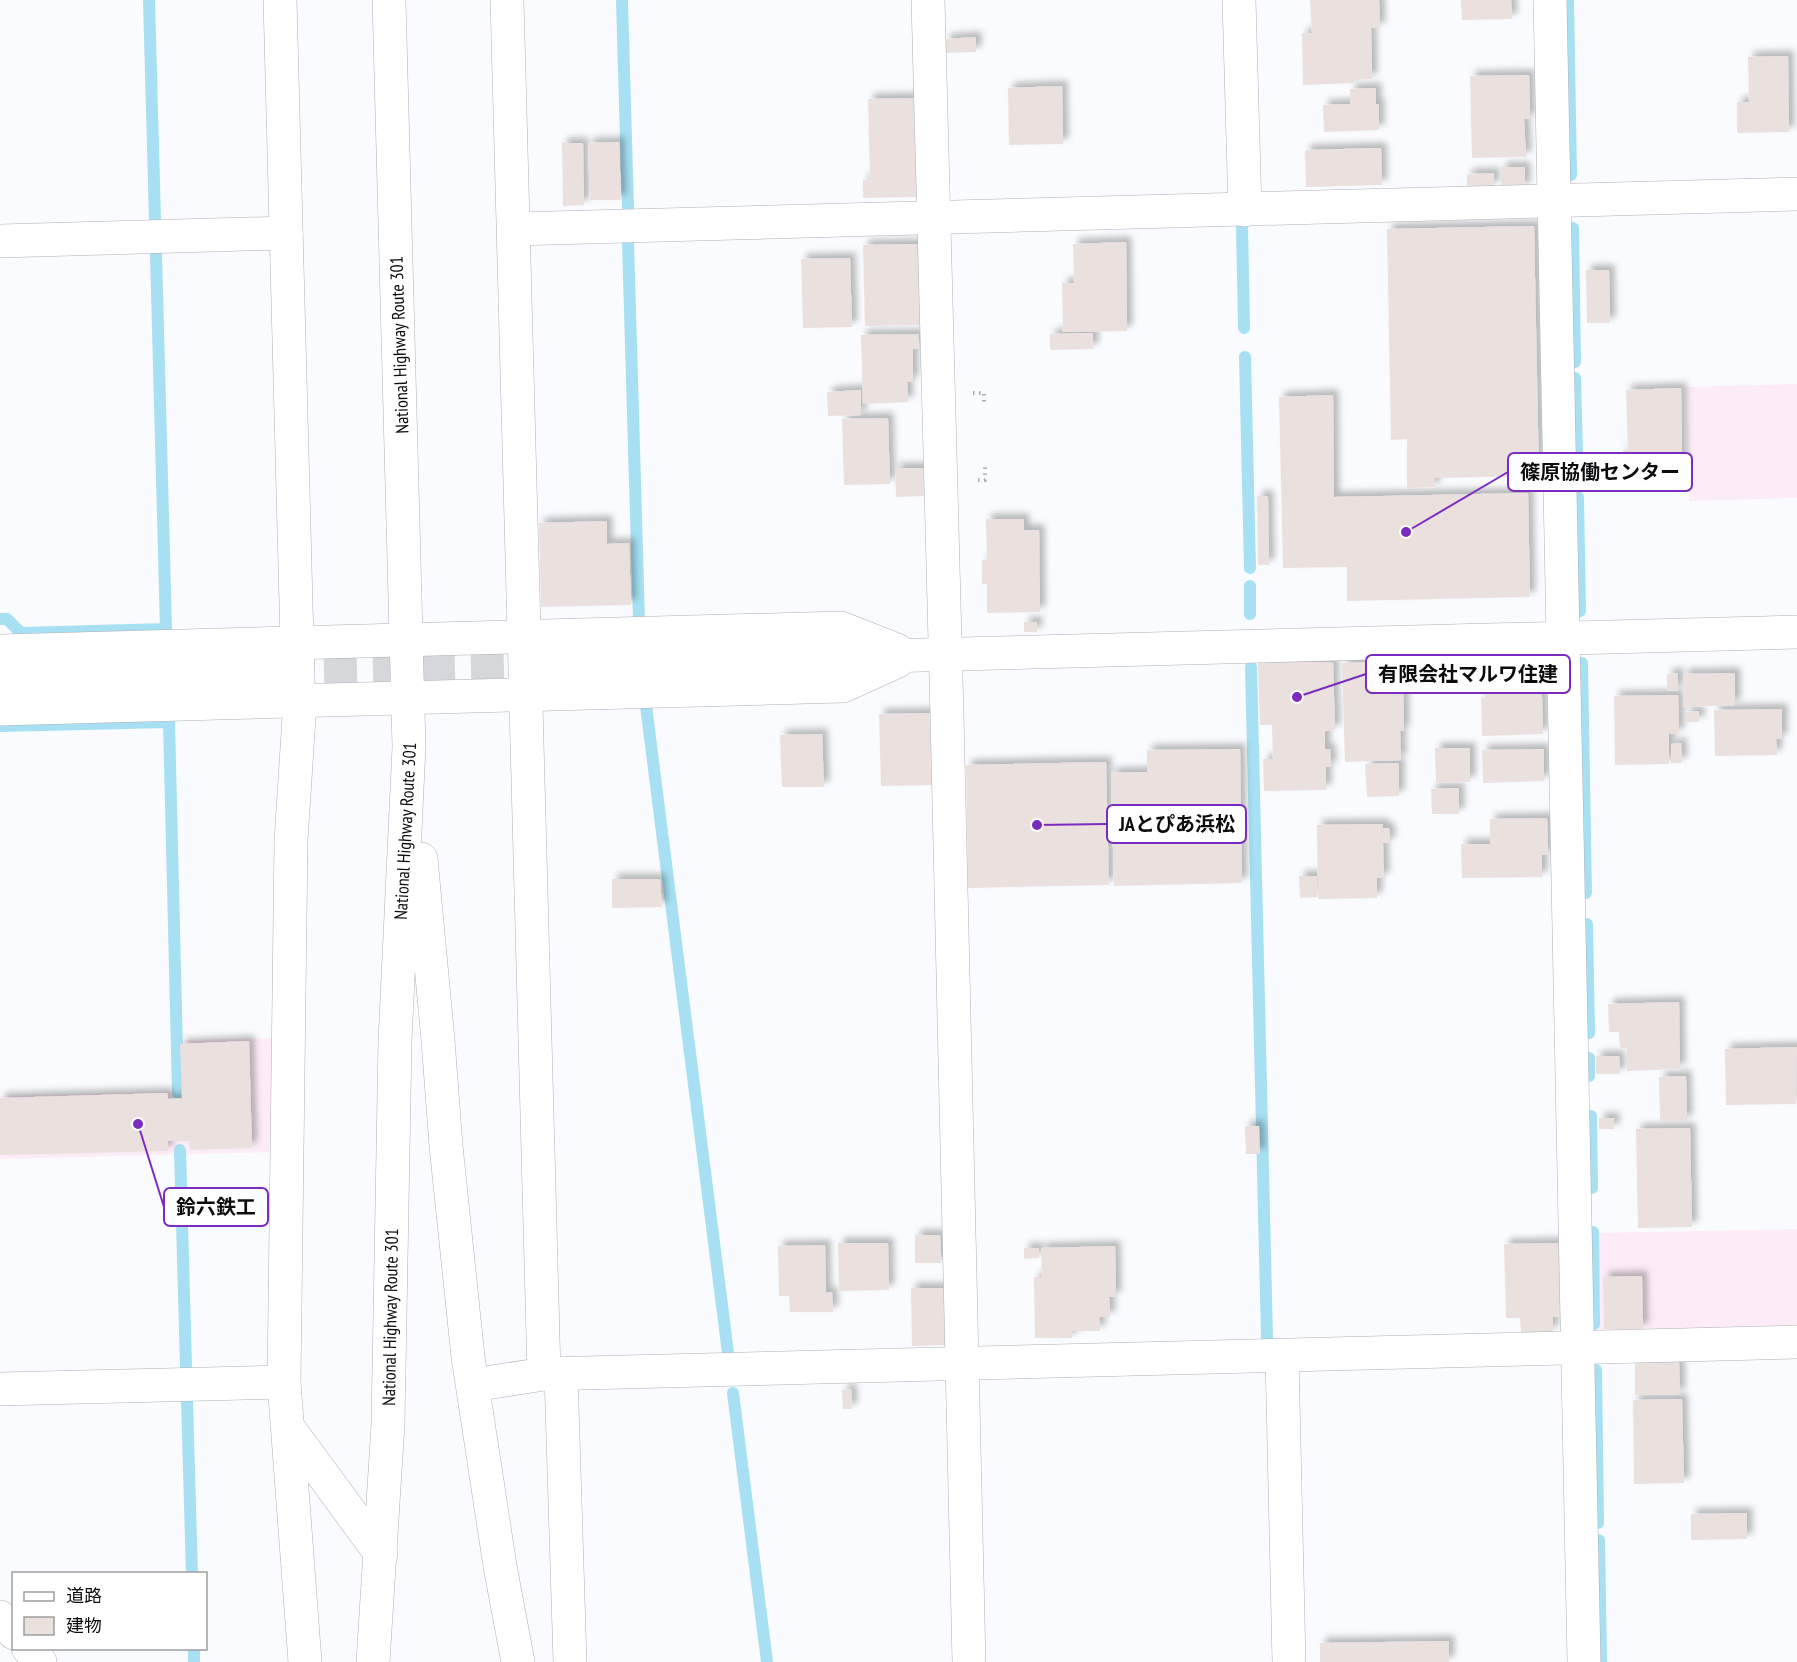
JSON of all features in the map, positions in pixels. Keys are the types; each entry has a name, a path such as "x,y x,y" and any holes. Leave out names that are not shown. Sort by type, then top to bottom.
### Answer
{"main road":[{"path":"280,0 299,701 291,841 284,1382 304,1662"},
{"name":"National Highway Route 301","path":"373,1662 388,1414 395,1041 410,747 389,0"},
{"path":"507,0 526,695 553,1374 570,1662"},
{"path":"928,0 946,654 969,1662"},
{"path":"1239,0 1245,210"},
{"path":"1550,0 1584,1662"},
{"path":"513,229 1797,194"},
{"path":"0,241 286,233"},
{"path":"0,651 841,628 911,656"},
{"path":"540,665 1797,632 1797,637"},
{"path":"0,709 843,686 911,656"},
{"path":"0,680 275,672"},
{"path":"410,747 456,1251 500,1566 518,1662"},
{"path":"473,1385 553,1374 1797,1342"},
{"path":"1282,1356 1289,1662"},
{"path":"0,1389 284,1382"},
{"path":"287,1426 381,1554"},
{"path":"0,1617 12,1631"},
{"path":"30,1650 40,1662"}],"shaded area":[{"path":"1797,384 1797,498 1689,501 1685,387"},
{"path":"277,1038 275,1152 0,1159 0,1096 181,1091 180,1040"},
{"path":"1797,1229 1797,1328 1598,1333 1597,1233"}],"building":[{"path":"1310,0 1379,0 1380,28 1371,28 1372,79 1354,80 1354,83 1303,85 1302,33 1312,33"},
{"path":"1461,0 1511,0 1512,19 1462,20"},
{"path":"976,37 976,52 945,53 945,39"},
{"path":"1788,56 1789,132 1737,133 1737,102 1749,102 1748,57"},
{"path":"1529,75 1530,119 1524,119 1526,157 1472,158 1470,76"},
{"path":"1062,86 1063,144 1009,145 1008,88"},
{"path":"1376,88 1376,104 1379,104 1379,130 1324,132 1323,105 1350,104 1350,89"},
{"path":"914,98 917,197 863,198 863,180 870,179 868,99"},
{"path":"619,142 621,200 590,200 588,143"},
{"path":"562,143 583,143 584,205 563,206"},
{"path":"1381,148 1382,185 1306,187 1305,150"},
{"path":"1501,167 1525,167 1525,188 1501,189"},
{"path":"1494,173 1494,187 1467,187 1467,174"},
{"path":"1534,226 1539,476 1435,478 1435,487 1407,488 1407,439 1391,440 1387,229"},
{"path":"1126,242 1127,331 1063,332 1062,283 1074,283 1073,244"},
{"path":"920,244 922,325 865,326 863,245"},
{"path":"850,258 852,327 803,328 801,259"},
{"path":"1586,270 1609,270 1610,323 1587,323"},
{"path":"1093,333 1093,349 1050,350 1050,334"},
{"path":"918,334 919,349 913,349 913,382 907,382 908,402 863,404 861,335"},
{"path":"1681,388 1682,465 1676,465 1676,490 1623,491 1623,450 1628,450 1626,390"},
{"path":"861,390 861,415 828,416 827,392"},
{"path":"1333,395 1334,497 1528,493 1530,597 1347,601 1347,567 1283,568 1279,397"},
{"path":"888,418 890,484 844,485 842,419"},
{"path":"895,468 925,468 925,496 896,497"},
{"path":"1257,496 1268,496 1269,565 1258,565"},
{"path":"986,519 1024,519 1024,530 1039,530 1040,612 987,613 987,584 982,584 982,560 987,560"},
{"path":"607,521 607,544 629,543 631,605 541,607 539,523"},
{"path":"1024,622 1037,622 1037,632 1024,632"},
{"path":"1541,661 1543,734 1482,736 1481,698 1486,698 1486,662"},
{"path":"1333,662 1335,730 1325,731 1325,749 1330,749 1331,767 1326,767 1326,790 1264,791 1263,759 1273,759 1272,725 1260,725 1258,663"},
{"path":"1376,662 1377,672 1398,671 1399,679 1403,679 1404,731 1400,731 1401,760 1345,762 1342,663"},
{"path":"1678,673 1678,691 1667,691 1667,674"},
{"path":"1735,673 1735,705 1683,707 1683,674"},
{"path":"1678,695 1679,734 1669,734 1669,764 1615,765 1614,696"},
{"path":"1782,709 1782,739 1776,739 1777,755 1715,756 1714,710"},
{"path":"1699,711 1699,722 1685,722 1685,712"},
{"path":"933,713 935,785 881,786 879,714"},
{"path":"822,734 824,787 782,787 780,735"},
{"path":"1681,743 1682,763 1671,763 1671,744"},
{"path":"1435,748 1470,748 1470,782 1436,783"},
{"path":"1240,749 1242,883 1114,886 1111,773 1147,772 1147,750"},
{"path":"1544,749 1544,781 1483,783 1482,750"},
{"path":"1106,762 1109,885 968,888 966,765"},
{"path":"1399,763 1399,796 1367,797 1365,764"},
{"path":"1459,788 1459,814 1432,814 1431,789"},
{"path":"1547,818 1548,855 1542,855 1542,877 1462,878 1461,844 1490,844 1490,819"},
{"path":"1383,824 1383,828 1389,828 1390,843 1383,843 1384,878 1377,878 1377,898 1318,899 1317,825"},
{"path":"1299,876 1317,876 1317,897 1300,898"},
{"path":"612,879 660,879 662,907 612,908"},
{"path":"1679,1002 1680,1069 1627,1071 1627,1048 1620,1049 1619,1032 1609,1032 1608,1004"},
{"path":"249,1041 252,1148 190,1150 189,1141 168,1141 168,1151 0,1155 0,1098 167,1093 168,1099 182,1098 180,1044"},
{"path":"1797,1047 1796,1104 1726,1105 1725,1049"},
{"path":"1596,1056 1619,1056 1620,1074 1596,1074"},
{"path":"1686,1076 1687,1121 1660,1121 1659,1077"},
{"path":"1599,1118 1614,1118 1614,1129 1599,1129"},
{"path":"1245,1126 1259,1126 1260,1154 1246,1154"},
{"path":"1690,1128 1692,1227 1638,1228 1636,1129"},
{"path":"915,1235 940,1235 941,1263 915,1263"},
{"path":"838,1243 888,1243 889,1290 839,1291"},
{"path":"1560,1243 1561,1317 1553,1317 1553,1332 1521,1332 1520,1318 1506,1318 1504,1244"},
{"path":"825,1245 826,1293 832,1292 833,1312 790,1312 789,1296 779,1296 778,1246"},
{"path":"1115,1246 1116,1297 1109,1297 1110,1317 1099,1317 1100,1331 1072,1331 1072,1338 1035,1338 1034,1277 1042,1277 1041,1248"},
{"path":"1024,1248 1038,1248 1039,1258 1024,1259"},
{"path":"1642,1276 1643,1329 1604,1329 1603,1277"},
{"path":"911,1288 951,1288 952,1345 912,1346"},
{"path":"1679,1362 1680,1394 1635,1395 1635,1363"},
{"path":"851,1389 852,1409 843,1409 842,1390"},
{"path":"1682,1399 1684,1483 1634,1484 1633,1400"},
{"path":"1747,1513 1747,1539 1691,1540 1691,1514"},
{"path":"1449,1641 1449,1662 1320,1662 1320,1643"}],"waterway":[{"path":"149,0 155,220"},
{"path":"622,0 628,208"},
{"path":"1568,0 1571,175"},
{"path":"1242,226 1244,328"},
{"path":"1573,228 1575,362"},
{"path":"628,243 639,619"},
{"path":"0,619 7,619 21,633 166,629 156,254"},
{"path":"1245,357 1250,568"},
{"path":"1575,378 1577,455"},
{"path":"1578,497 1580,611"},
{"path":"1250,586 1250,614"},
{"path":"1582,663 1586,893"},
{"path":"1251,667 1267,1338"},
{"path":"646,706 728,1353"},
{"path":"0,726 169,722 178,1093"},
{"path":"1587,924 1589,1033"},
{"path":"1589,1058 1589,1076"},
{"path":"1591,1116 1592,1188"},
{"path":"180,1150 186,1367"},
{"path":"1593,1232 1594,1324"},
{"path":"1596,1370 1598,1523"},
{"path":"733,1393 767,1662"},
{"path":"187,1401 192,1572"},
{"path":"1599,1540 1601,1662"},
{"path":"194,1650 194,1662"}],"tunnel":[{"path":"275,672 540,665"}],"place":[{"name":"篠原協働センター","path":"1406,532"},
{"name":"有限会社マルワ住建","path":"1297,697"},
{"name":"JAとぴあ浜松","path":"1037,825"},
{"name":"鈴六鉄工","path":"138,1124"}]}
